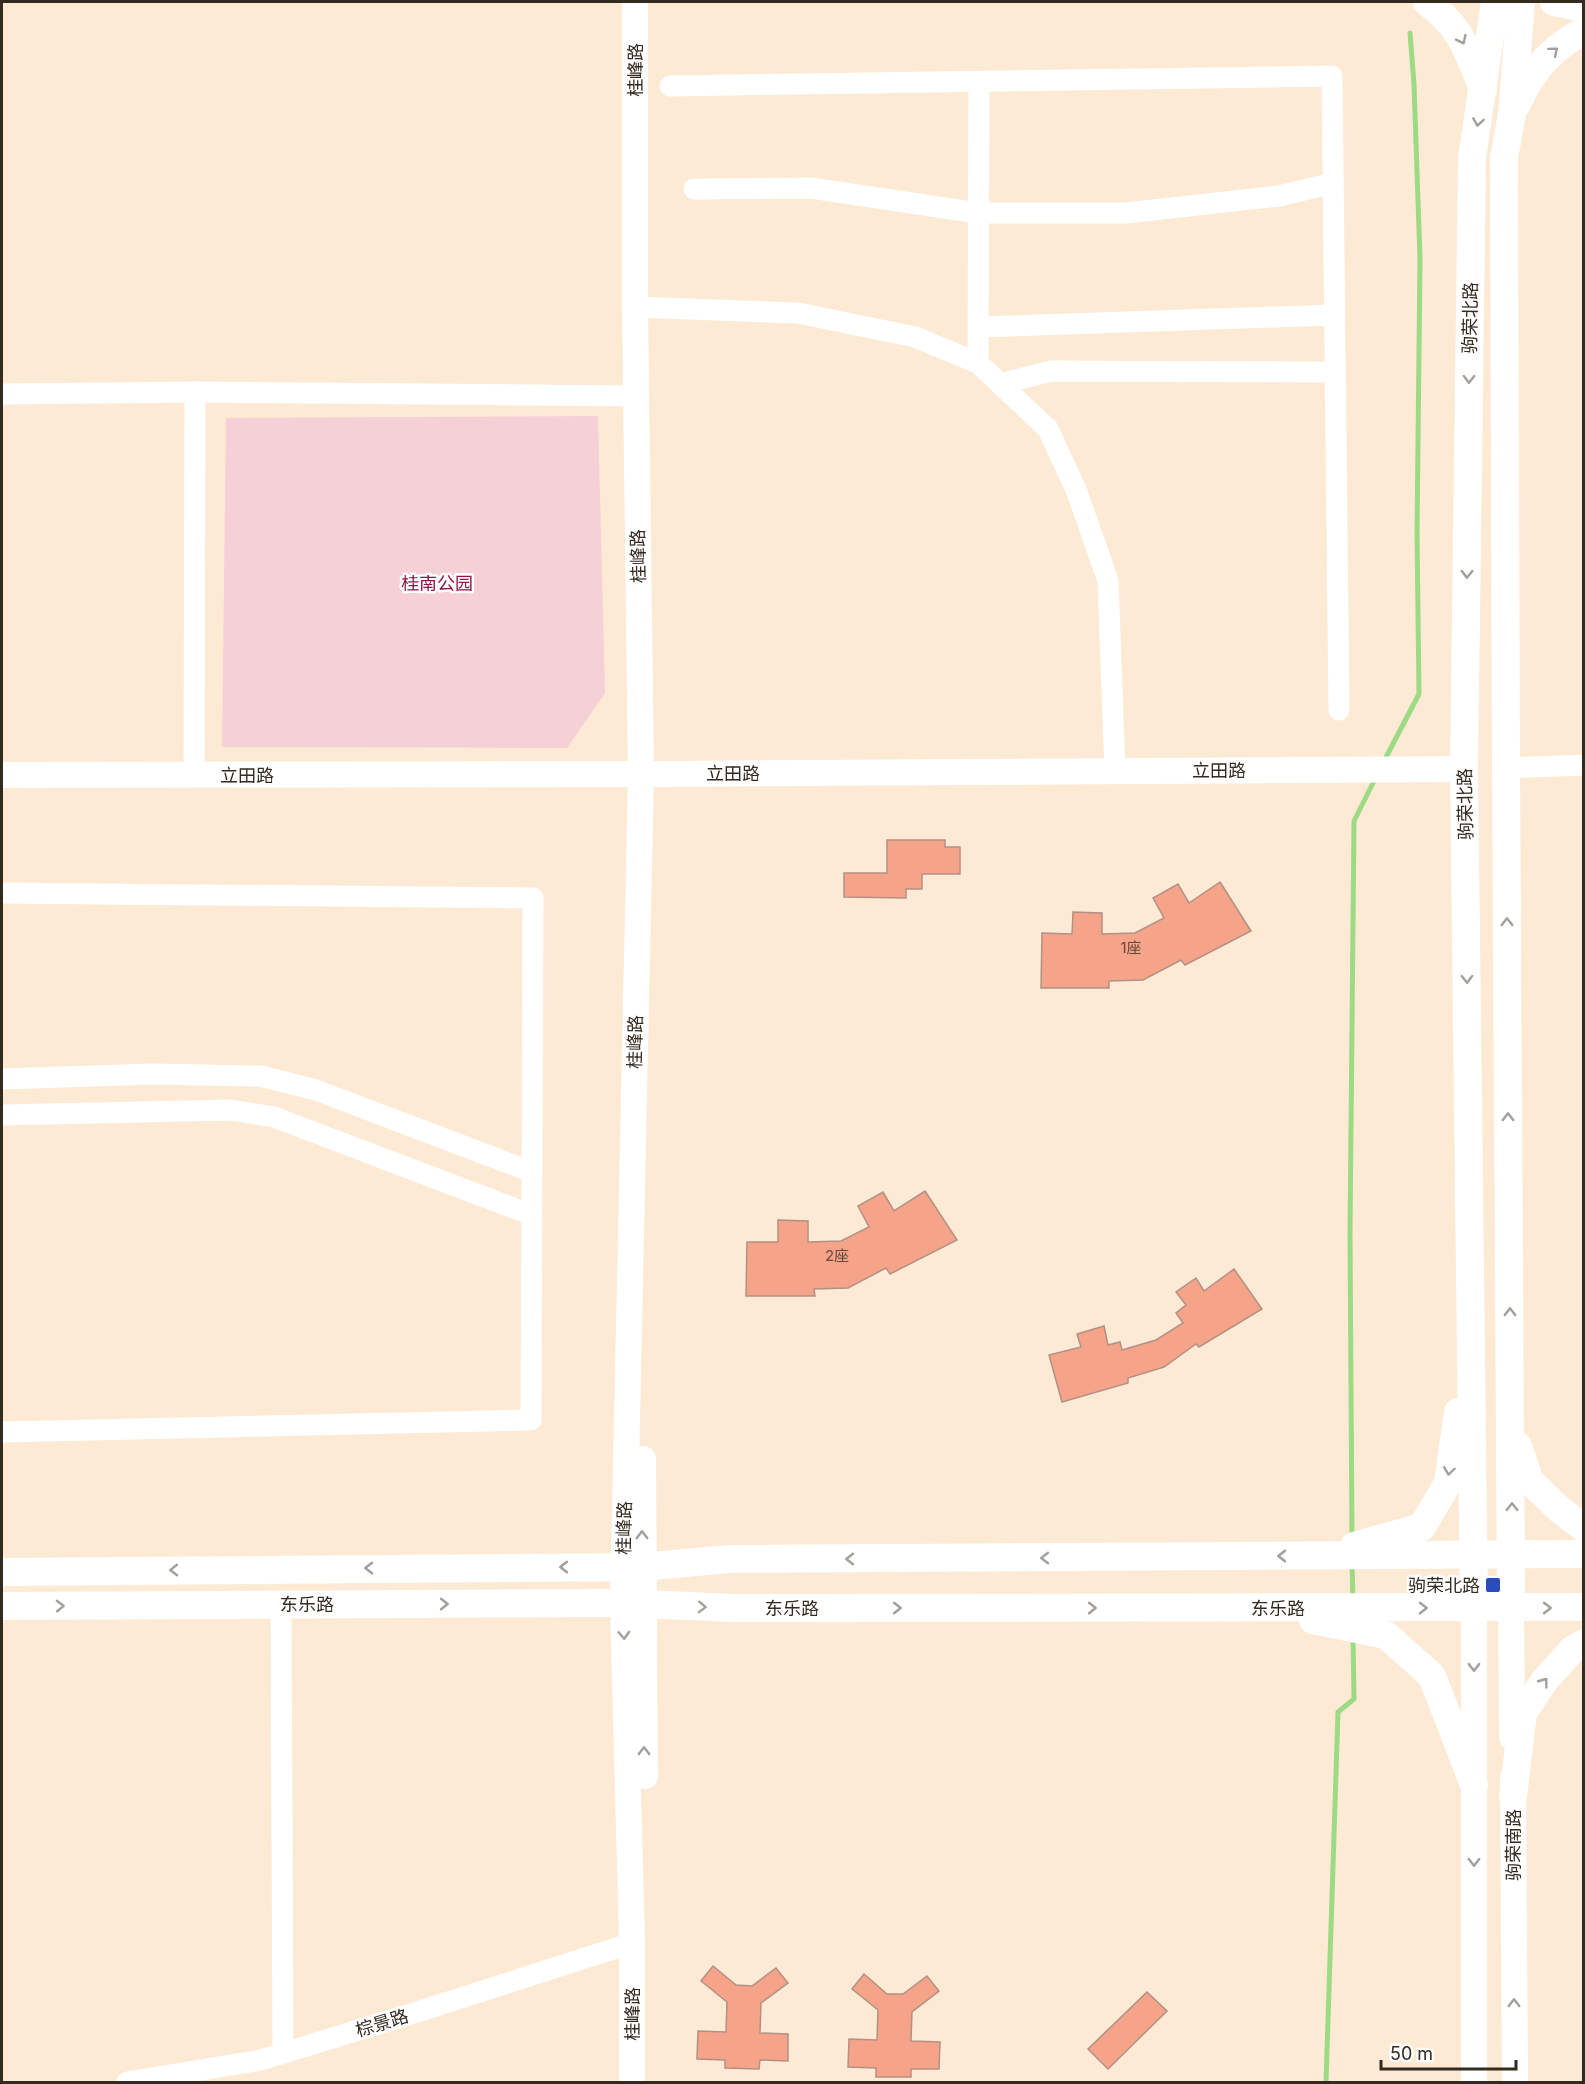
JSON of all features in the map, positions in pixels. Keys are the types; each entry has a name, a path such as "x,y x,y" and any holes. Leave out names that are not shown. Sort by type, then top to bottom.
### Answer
{"main road":[{"path":"1427,2 1444,15 1461,34 1483,89"},
{"name":"驹荣北路","path":"1474,1608 1464,769 1472,158 1495,2"},
{"path":"1511,1608 1504,158 1512,114 1521,2"},
{"path":"1554,2 1584,8"},
{"path":"1512,114 1526,82 1546,57 1569,38 1584,31"},
{"path":"1345,1552 1422,1527 1448,1483 1471,1330"},
{"path":"1511,1425 1530,1480 1559,1509 1584,1528"},
{"path":"2,1572 632,1567 729,1559 1345,1552 1474,1555 1584,1554"},
{"name":"东乐路","path":"2,1606 633,1604 733,1608 1228,1608 1353,1618 1474,1608 1584,1608"},
{"path":"1353,1618 1386,1635 1432,1676 1474,1785"},
{"path":"1513,1797 1523,1713 1545,1680 1572,1650 1584,1643"}],"street":[{"name":"桂峰路","path":"632,2082 632,1567 644,774 636,396 640,307 635,2"},
{"path":"643,2 640,307 644,774"},
{"path":"670,86 1332,76 1339,710"},
{"path":"978,363 979,82"},
{"path":"694,189 811,188 978,213 1126,213 1279,196 1334,183"},
{"path":"640,307 798,313 915,338 978,363 1048,429 1077,492 1108,581 1115,770"},
{"path":"978,327 1335,315"},
{"path":"1000,384 1051,371 1335,372"},
{"path":"2,394 195,392 636,396"},
{"path":"194,775 195,392"},
{"path":"1506,768 1584,765"},
{"name":"立田路","path":"2,775 1464,769"},
{"path":"2,893 533,898 531,1420 2,1432"},
{"path":"2,1079 152,1074 261,1076 316,1090 532,1172"},
{"path":"2,1115 231,1110 274,1117 532,1215"},
{"path":"281,1604 283,2053"},
{"path":"633,1604 647,2082"},
{"path":"1474,1608 1474,2082"},
{"name":"驹荣南路","path":"1511,1608 1515,2082"},
{"name":"棕景路","path":"127,2082 261,2060 632,1943"}],"green space":[{"name":"桂南公园","path":"598,416 605,693 567,748 222,747 226,418"}],"building":[{"path":"887,840 945,840 945,847 960,847 960,874 922,874 922,889 906,889 906,898 844,897 844,873 887,873"},
{"path":"1220,882 1251,931 1185,965 1181,960 1143,980 1109,981 1109,988 1041,988 1042,933 1072,934 1073,912 1102,913 1102,934 1135,933 1164,918 1153,898 1178,884 1189,903"},
{"path":"925,1191 957,1240 890,1274 886,1268 848,1288 814,1289 815,1296 746,1296 747,1242 778,1242 778,1220 808,1221 808,1242 841,1241 869,1227 858,1206 883,1192 894,1211"},
{"path":"1234,1269 1262,1309 1199,1347 1196,1344 1164,1367 1128,1378 1128,1383 1062,1402 1049,1355 1081,1347 1077,1334 1104,1326 1108,1345 1120,1342 1122,1350 1156,1340 1183,1323 1176,1313 1186,1305 1176,1292 1196,1278 1204,1291"},
{"path":"713,1966 736,1985 752,1986 776,1968 788,1983 761,2003 760,2033 788,2034 788,2061 760,2060 759,2069 725,2068 725,2060 697,2059 698,2031 726,2032 727,2002 701,1981"},
{"path":"864,1974 887,1994 903,1994 927,1976 939,1991 912,2012 911,2041 940,2042 939,2069 911,2069 911,2077 876,2077 876,2068 848,2067 849,2039 877,2040 878,2010 852,1989"},
{"path":"1147,1992 1167,2011 1108,2069 1088,2049"}],"waterway":[{"path":"1384,761 1419,694 1417,533 1420,259 1410,33"},
{"path":"1352,1537 1350,1233 1354,821 1376,777"},
{"path":"1352,1564 1353,1600"},
{"path":"1326,2082 1338,1712 1354,1699 1353,1636"}],"place":[{"name":"驹荣北路","path":"1493,1585"}]}
